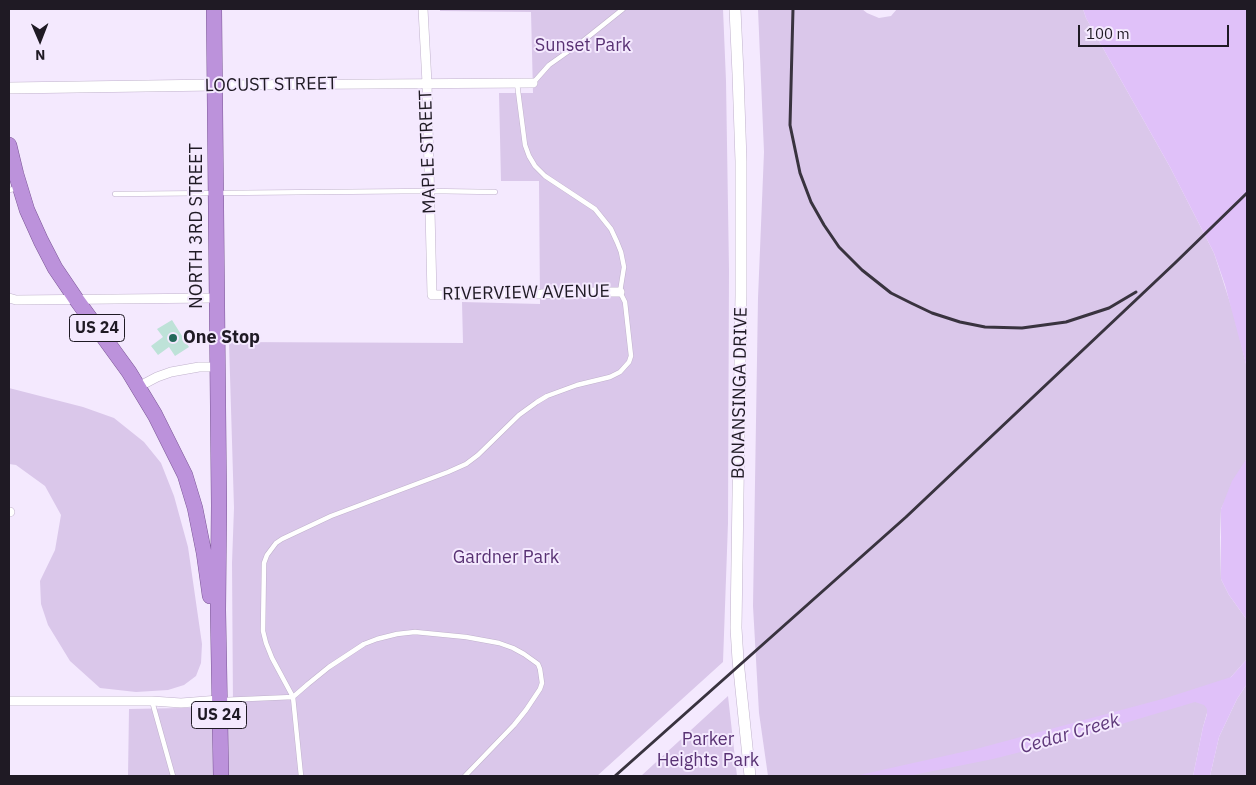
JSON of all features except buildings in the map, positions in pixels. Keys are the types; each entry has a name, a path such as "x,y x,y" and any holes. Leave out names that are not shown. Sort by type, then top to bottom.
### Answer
{"highway":[{"name":"NORTH 3RD STREET","path":"214,9 219,505 218,654"},
{"name":"US 24","path":"9,145 14,189 27,210 55,268 138,386 185,475 195,508 204,553 218,654 221,776"}],"street":[{"name":"MAPLE STREET","path":"424,9 432,295"},
{"name":"BONANSINGA DRIVE","path":"735,9 740,142 741,295 736,628 750,776"},
{"name":"LOCUST STREET","path":"9,88 533,83"},
{"name":"RIVERVIEW AVENUE","path":"432,295 620,292"},
{"path":"9,298 16,300 216,298"},
{"path":"138,386 171,372 199,366 217,367"},
{"path":"9,701 152,701 181,703 218,700"}],"lane":[{"path":"533,83 549,65 623,9"},
{"path":"301,776 293,697 272,658 263,631 264,570 267,555 271,548 282,539 332,516 466,464 478,455 519,415 537,402 547,396 577,385 610,377 625,368 631,356 625,302 620,292 624,267 621,252 611,229 595,209 545,176 535,166 525,145 517,83"},
{"path":"115,194 495,192"},
{"path":"218,700 293,697 328,667 364,644 397,634 415,632 499,642 524,654 538,664 542,676 540,689 514,725 465,776"},
{"path":"152,701 173,776"}],"green space":[{"name":"Gardner Park","path":"440,9 723,9 729,270 728,523 723,662 597,776 128,776 129,709 233,707 232,563 234,508 229,342 463,343 462,302 540,304 539,181 501,181 499,93 533,93 531,12 440,11"},
{"path":"758,9 862,9 879,18 891,16 897,9 1083,9 1086,18 1170,167 1214,253 1235,318 1247,368 1247,458 1221,509 1220,537 1221,579 1229,595 1247,620 1247,659 1231,677 1213,692 1203,727 1193,776 768,776 759,713 753,606 758,298 764,152"},
{"path":"9,388 83,407 114,418 144,442 161,463 174,496 188,547 202,644 201,663 196,676 184,685 168,690 136,692 100,688 70,661 48,625 41,604 40,581 55,550 61,515 45,486 16,465 9,464"},
{"path":"1247,684 1247,776 1210,776 1219,737 1237,699"},
{"name":"Parker Heights Park","path":"728,696 737,776 641,776"}],"water":[{"path":"1083,9 1247,9 1247,368 1225,285 1214,253 1170,167 1086,18"},
{"path":"1247,458 1247,620 1229,595 1221,579 1221,509 1232,481"},
{"name":"Cedar Creek","path":"1247,659 1247,684 1237,699 1219,737 1210,776 1193,776 1207,714 1207,709 1204,705 1195,702 1068,740 993,759 908,776 855,776 976,749 1166,698 1231,677"}],"railway":[{"path":"793,9 790,125 800,173 811,202 824,225 839,247 862,270 891,293 932,313 960,322 985,327 1022,328 1066,322 1109,308 1136,292"},
{"path":"615,776 906,517 1247,193"}],"place":[{"name":"One Stop","path":"173,338"}],"park label":[{"name":"Sunset Park","path":"583,46"}]}
